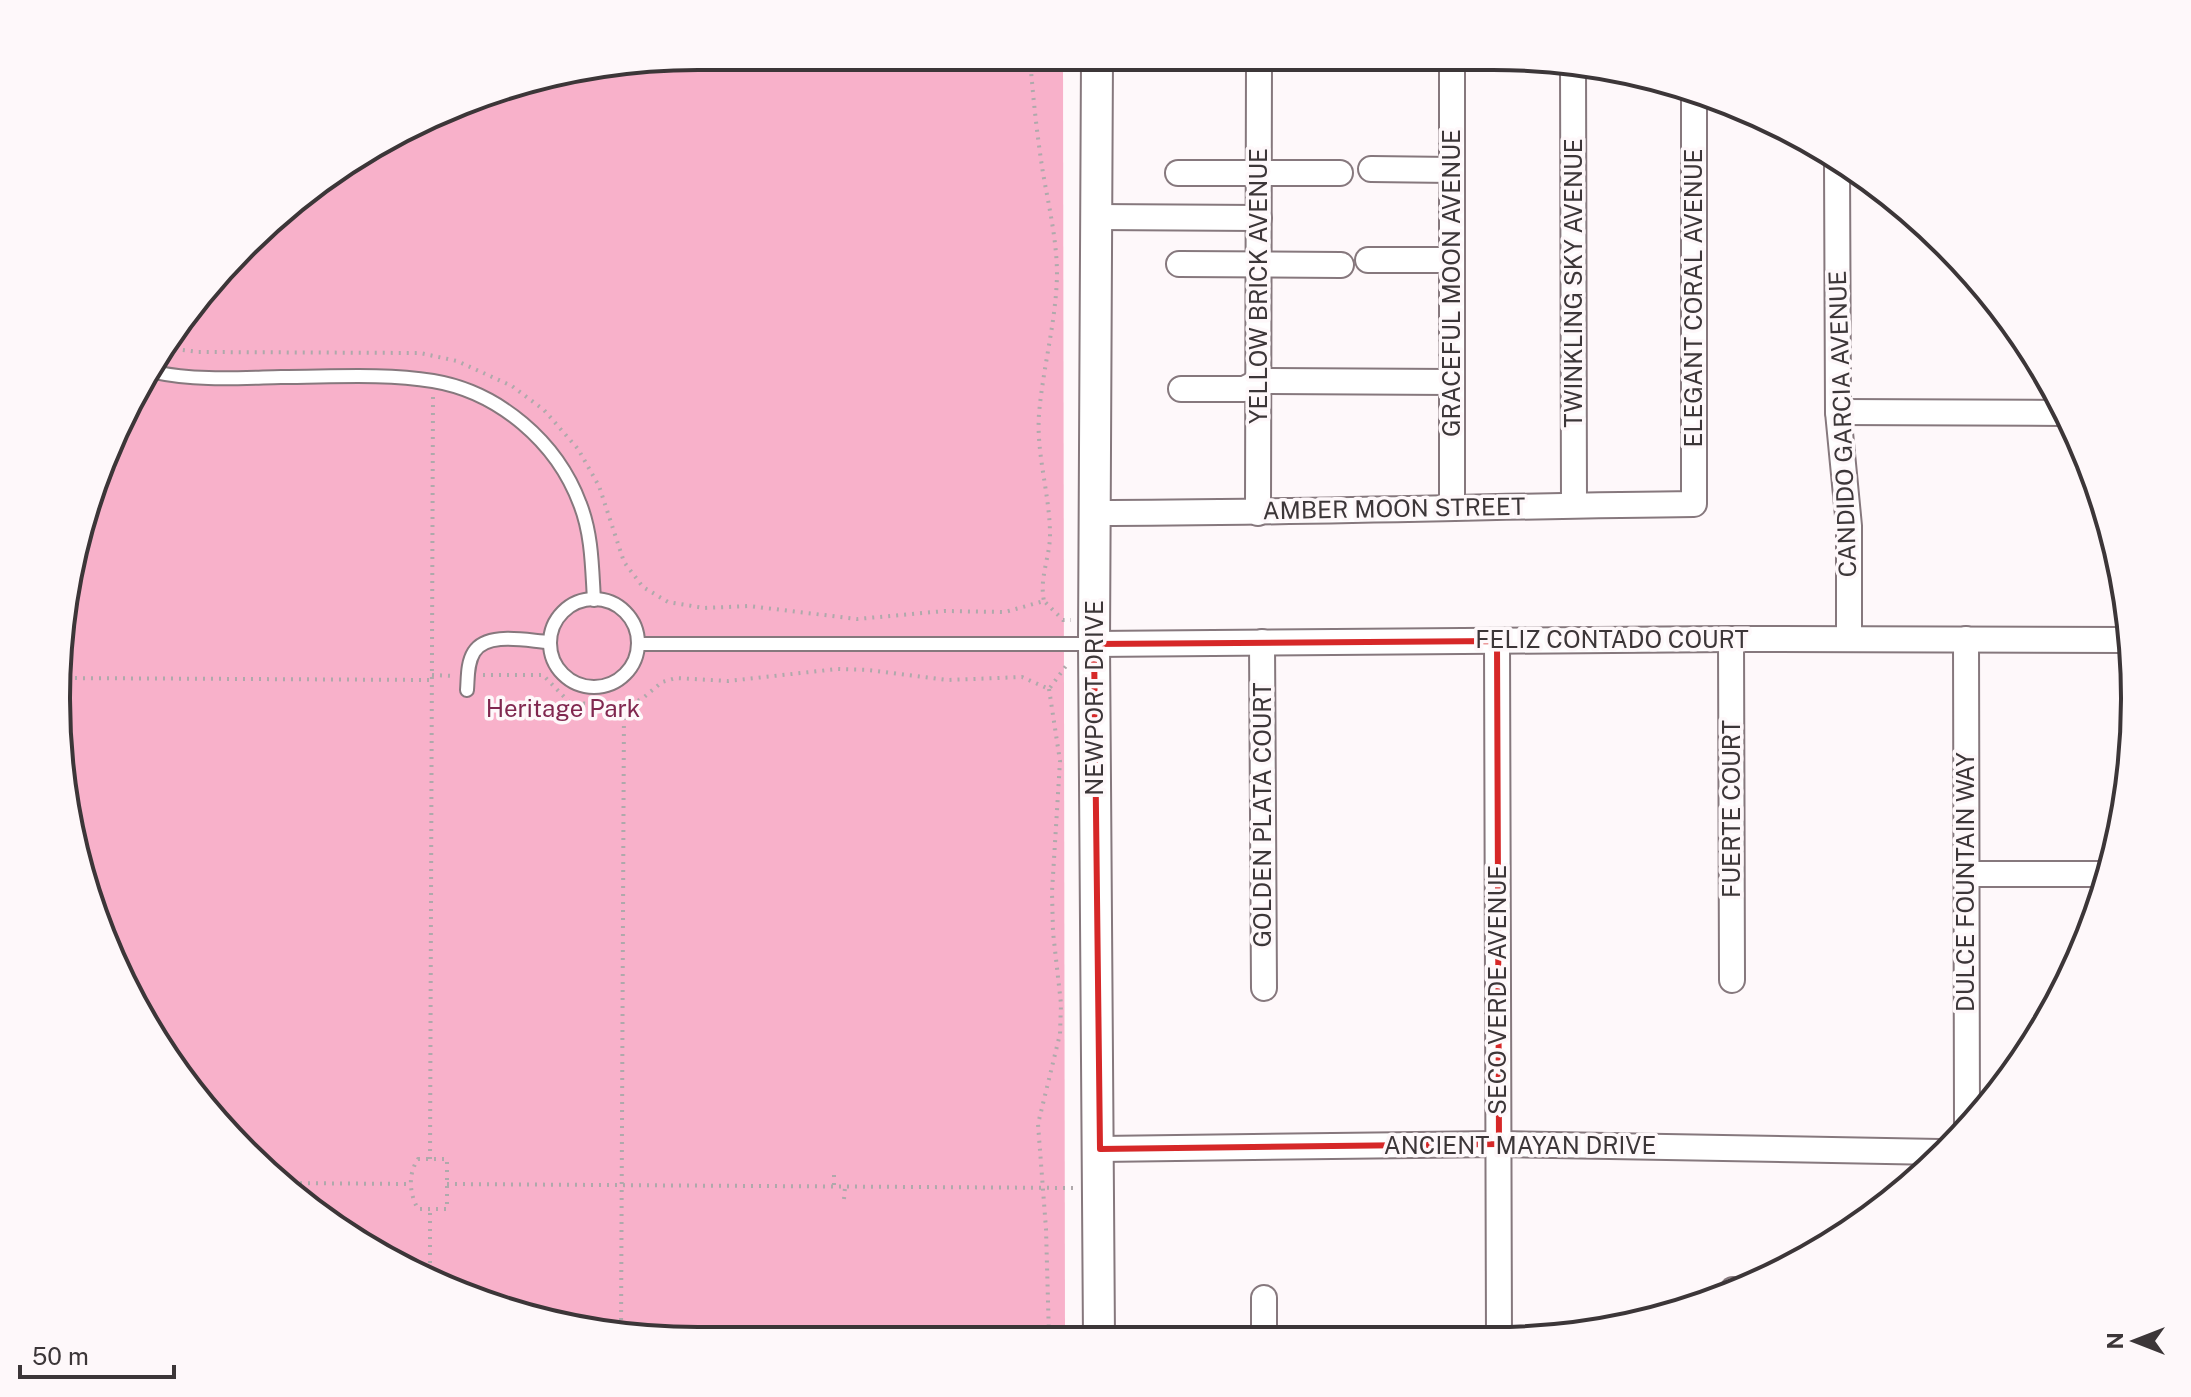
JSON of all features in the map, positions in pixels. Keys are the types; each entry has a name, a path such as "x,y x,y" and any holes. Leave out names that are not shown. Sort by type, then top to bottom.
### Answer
{"street":[{"name":"NEWPORT DRIVE","path":"1097,70 1094,632 1099,1327"},
{"name":"YELLOW BRICK AVENUE","path":"1258,513 1259,70"},
{"name":"GRACEFUL MOON AVENUE","path":"1452,70 1452,506"},
{"name":"TWINKLING SKY AVENUE","path":"1573,75 1574,505"},
{"name":"ELEGANT CORAL AVENUE","path":"1694,103 1694,504"},
{"path":"1371,169 1452,170"},
{"path":"1178,173 1340,173"},
{"name":"CANDIDO GARCIA AVENUE","path":"1845,178 1838,412 1849,526 1849,639"},
{"path":"1096,217 1259,218"},
{"path":"1368,260 1452,260"},
{"path":"1179,264 1341,265"},
{"path":"1181,389 1244,389 1260,381 1452,382"},
{"path":"1838,412 2052,413"},
{"name":"AMBER MOON STREET","path":"1094,513 1258,513 1452,506 1694,504"},
{"name":"FELIZ CONTADO COURT","path":"1094,632 1262,642 2118,640"},
{"name":"FUERTE COURT","path":"1731,639 1732,980"},
{"name":"DULCE FOUNTAIN WAY","path":"1966,639 1967,1111"},
{"name":"SECO VERDE AVENUE","path":"1497,641 1499,1327"},
{"name":"GOLDEN PLATA COURT","path":"1262,642 1264,988"},
{"path":"1966,874 2096,874"},
{"name":"ANCIENT MAYAN DRIVE","path":"1100,1149 1499,1144 1928,1152"},
{"path":"1264,1298 1264,1327"}],"lane":[{"path":"161,373 192,378 375,377 432,381 459,387 508,411 537,435 562,469 581,504 591,549 594,600"},
{"path":"594,600 614,604 626,613 634,625 638,644 631,668 607,686 579,685 567,679 557,669 549,642 552,628 560,615 571,605 594,600"},
{"path":"638,644 1094,632"},
{"path":"467,690 475,650 490,641 549,642"}],"path":[{"path":"1031,70 1036,130 1053,226 1057,273 1055,322 1044,370 1039,417 1050,516 1050,541 1042,590 1044,601 1063,620 1094,632"},
{"path":"176,349 198,352 420,353 457,361 496,377 544,410 573,442 599,486 624,562 643,587 668,602 704,608 749,606 857,619 954,610 1005,612 1044,601"},
{"path":"430,1159 433,396"},
{"path":"1049,1327 1046,1229 1038,1124 1060,1034 1061,1004 1052,892 1060,761 1049,689 1066,666"},
{"path":"70,678 543,675 570,703 624,705 630,705 662,682 676,678 728,681 837,669 948,680 1022,677 1049,689"},
{"path":"621,1322 624,705"},
{"path":"418,1159 430,1159 447,1159 447,1209 418,1209 413,1200 412,1168 418,1159"},
{"path":"834,1175 834,1187"},
{"path":"299,1183 411,1184"},
{"path":"447,1184 1076,1189"},
{"path":"844,1199 845,1187"},
{"path":"430,1209 430,1266"}],"highlighted area":[{"path":"1497,641 1499,1144 1100,1149 1094,644"}],"green space":[{"name":"Heritage Park","path":"1063,70 1065,1327 698,1327 616,1322 536,1306 496,1294 384,1243 349,1221 284,1171 226,1113 200,1081 154,1013 135,976 103,901 91,861 75,781 71,740 71,657 75,616 91,536 103,496 154,384 176,349 226,284 284,226 349,176 384,154 496,103 576,82 657,71"}]}
